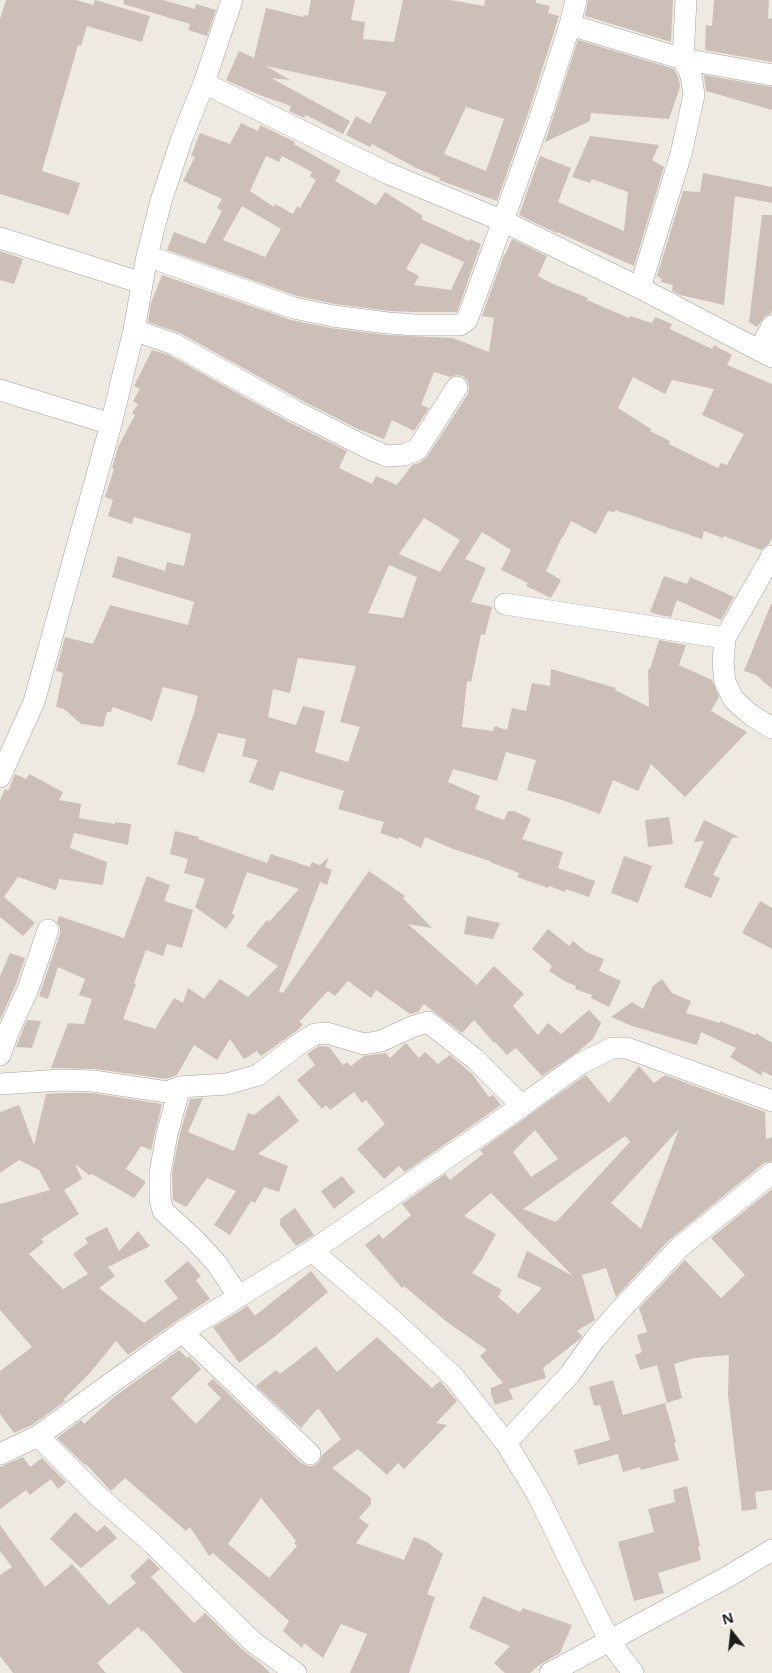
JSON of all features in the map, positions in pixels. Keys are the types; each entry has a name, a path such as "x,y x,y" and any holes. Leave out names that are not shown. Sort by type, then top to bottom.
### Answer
{"street":[{"path":"0,777 34,702 111,424 134,330 147,256 161,201 232,0"},
{"path":"147,256 294,308 333,316 388,323 460,325 467,320 541,115 570,25 576,0"},
{"path":"640,288 681,154 694,95 691,76 683,59 686,0"},
{"path":"570,25 683,59 772,75"},
{"path":"204,83 387,173 503,221 640,288 766,354 772,326"},
{"path":"0,238 142,283"},
{"path":"134,330 174,344 287,406 387,456 403,455 417,450 457,387"},
{"path":"0,390 111,424"},
{"path":"772,556 725,638 722,663 725,682 734,700 751,715 772,728"},
{"path":"505,604 725,638"},
{"path":"0,1055 28,989 48,930"},
{"path":"0,1084 61,1080 93,1081 167,1092 180,1088 227,1084 258,1075 302,1042 321,1032 364,1044 381,1041 414,1026 428,1022 475,1059 522,1106"},
{"path":"0,1454 38,1436 182,1332 312,1252 580,1064 612,1048 632,1050 772,1101"},
{"path":"180,1088 167,1134 160,1173 160,1199 163,1212 195,1240 217,1264 239,1297"},
{"path":"506,1443 570,1374 595,1339 622,1308 681,1246 772,1173"},
{"path":"312,1252 388,1316 454,1377 506,1443 536,1492 610,1642 633,1673"},
{"path":"182,1332 310,1454"},
{"path":"38,1436 98,1496 152,1543 253,1642 296,1673"},
{"path":"550,1673 610,1642 772,1550"}],"building":[{"path":"6,0 76,0 93,5 95,0 150,16 142,42 87,26 81,46 78,45 42,171 80,183 69,215 0,194 0,19"},
{"path":"124,0 163,0 195,9 196,4 216,10 207,36 188,30 190,24 123,4"},
{"path":"311,0 355,0 351,20 365,22 363,39 394,42 403,0 450,0 484,6 485,0 536,0 536,3 550,6 548,13 559,16 529,111 497,201 439,180 440,178 416,168 372,144 370,147 346,135 356,116 370,124 387,92 266,66 290,80 271,78 350,121 343,134 306,115 304,118 289,111 291,106 226,80 239,51 254,58 266,8 303,17 304,15 308,16","holes":["466,107 504,119 486,171 444,154"]},
{"path":"588,0 673,0 671,42 585,16"},
{"path":"714,0 769,0 768,19 772,18 772,62 705,50 706,25 712,26"},
{"path":"578,40 674,69 679,79 680,87 669,119 591,113 590,121 545,142"},
{"path":"704,75 772,87 772,110 706,91"},
{"path":"241,123 258,131 260,125 295,142 294,144 341,171 335,181 376,205 385,192 423,216 421,219 469,241 470,239 481,244 457,312 389,311 335,304 297,296 167,250 174,232 205,244 222,211 217,208 222,199 183,181 195,157 191,156 200,133 230,144","holes":["266,156 279,162 282,156 312,172 310,176 316,180 300,208 297,206 293,214 275,204 274,207 250,191","242,206 281,229 265,257 223,240","421,243 464,262 451,290 414,285 419,276 406,269"]},
{"path":"590,136 659,145 652,160 664,167 634,266 519,215 540,156 571,168 558,202 624,231 628,192 592,179 590,183 572,177"},
{"path":"703,173 772,187 772,203 735,196 724,305 680,295 672,291 673,285 661,282 662,279 657,276 683,191 700,192"},
{"path":"762,215 772,215 772,311 765,316 757,327 749,322"},
{"path":"512,239 547,256 538,276 629,318 630,316 652,323 655,317 672,324 670,329 712,349 714,345 732,355 727,365 772,384 772,538 769,544 761,550 724,536 723,538 704,531 702,539 615,510 615,512 608,511 596,534 571,521 546,571 561,580 551,598 526,586 528,583 501,570 511,550 482,532 465,559 486,568 471,602 492,607 485,635 481,634 471,682 467,681 462,727 493,731 495,726 507,730 512,708 526,711 532,683 550,686 551,669 616,688 615,690 649,707 648,669 650,669 659,640 686,645 679,665 712,680 719,697 711,711 747,732 685,797 651,764 638,791 613,780 600,814 527,790 536,760 506,752 497,781 453,769 448,782 480,796 475,809 504,820 508,811 514,811 531,819 522,839 563,852 558,868 595,881 589,897 566,889 565,892 549,886 548,888 517,877 519,873 425,837 421,848 399,837 398,839 380,833 384,822 338,809 344,791 280,771 273,791 249,782 258,760 242,756 246,739 218,733 204,773 177,764 198,696 163,687 152,721 113,707 111,712 107,712 103,727 81,724 64,709 56,707 63,673 56,671 65,637 93,644 110,605 188,625 194,602 112,577 118,556 165,571 167,562 184,566 191,534 134,517 132,524 108,516 113,500 105,497 114,469 112,468 118,447 135,415 132,413 138,404 133,401 140,389 134,386 152,350 169,355 289,422 347,451 339,468 372,484 376,476 397,485 412,465 421,462 427,457 468,394 468,381 463,376 450,377 434,372 421,405 429,408 414,431 392,420 384,439 358,429 301,400 180,333 148,322 151,303 162,275 291,320 331,328 386,335 453,338 489,352 494,318 482,316","holes":["633,377 665,394 672,380 714,389 702,415 744,434 727,465 721,463 718,468 669,444 670,441 650,431 651,429 618,408","424,518 460,540 440,572 399,554","389,565 417,577 403,618 368,613","298,658 356,666 340,722 360,727 348,762 315,752 325,711 303,706 296,725 268,717 273,689 290,693"]},
{"path":"0,251 23,259 14,284 0,280"},
{"path":"664,576 687,584 690,577 734,597 721,620 677,600 671,617 659,615 650,612"},
{"path":"771,604 772,689 756,675 744,671"},
{"path":"15,774 26,779 29,774 63,792 59,800 81,804 79,818 115,824 115,822 131,824 128,845 74,833 70,848 107,862 103,885 59,879 56,890 18,877 4,897 35,923 23,936 0,917 0,801 5,789 8,791"},
{"path":"669,817 673,844 648,847 645,820"},
{"path":"704,820 739,837 732,838 713,875 720,878 711,898 684,887 704,841 694,842"},
{"path":"175,831 199,837 198,839 267,863 271,854 310,867 312,862 320,865 329,857 325,867 332,870 327,885 320,882 279,991 283,993 369,871 405,896 403,898 432,928 408,924 476,984 474,988 494,966 524,994 513,1006 538,1035 548,1023 561,1034 589,1010 601,1023 593,1039 542,1076 516,1048 507,1055 474,1020 462,1033 424,1004 418,1012 410,1014 376,990 371,998 348,981 335,996 328,991 299,1022 303,1024 298,1030 261,1056 257,1051 244,1059 230,1039 217,1060 194,1045 177,1075 166,1079 95,1069 51,1068 68,1023 84,1024 92,999 79,995 85,979 58,967 48,999 39,996 60,934 60,927 57,922 59,916 124,938 147,876 170,885 164,901 193,910 182,948 167,944 163,956 146,950 123,1019 155,1029 174,998 183,1003 188,988 204,999 220,979 248,997 278,966 246,946 267,920 269,922 299,889 247,872 232,913 235,916 226,929 195,907 205,879 184,873 188,859 170,854"},
{"path":"624,856 652,866 638,903 611,893"},
{"path":"760,901 772,908 772,949 742,933"},
{"path":"467,916 500,923 493,939 464,934"},
{"path":"548,929 569,946 573,941 586,952 604,959 599,971 621,981 609,1007 591,998 592,995 575,989 576,986 549,971 552,966 532,949"},
{"path":"10,953 25,958 0,1020 0,976"},
{"path":"662,979 672,993 691,1001 686,1013 720,1023 720,1021 755,1035 756,1033 772,1043 772,1076 762,1071 762,1076 730,1057 736,1048 701,1032 697,1045 632,1026 611,1017 632,1002 643,1009 653,986"},
{"path":"27,1020 41,1021 32,1048 16,1047"},
{"path":"406,1043 419,1058 425,1052 438,1064 450,1055 472,1074 489,1097 493,1095 501,1105 405,1172 399,1166 384,1179 357,1149 385,1124 366,1100 362,1103 354,1092 330,1110 326,1105 322,1109 297,1080 315,1065 307,1054 319,1046 329,1047 343,1065 347,1062 351,1066 364,1056 386,1053 390,1058"},
{"path":"639,1066 654,1083 665,1075 765,1112 766,1139 772,1137 772,1161 764,1163 668,1241 616,1297 606,1268 582,1275 595,1320 577,1331 582,1336 580,1339 543,1368 546,1378 509,1389 513,1399 495,1405 491,1388 503,1383 480,1356 487,1350 447,1322 404,1286 402,1288 365,1245 379,1234 383,1239 411,1215 402,1204 445,1174 450,1180 483,1154 480,1150 586,1075 609,1103","holes":["679,1129 641,1229 611,1203","535,1130 558,1159 531,1177 513,1152","625,1136 630,1142 556,1222 523,1209","491,1193 573,1276 527,1251 517,1277 542,1288 518,1314 498,1297 502,1290 472,1273 496,1234 464,1216"]},
{"path":"92,1093 162,1104 151,1150 141,1146 126,1169 146,1182 134,1198 92,1174 89,1175 75,1164 82,1179 64,1190 79,1214 41,1239 44,1242 29,1254 63,1289 88,1274 73,1254 88,1243 85,1238 107,1227 119,1251 138,1231 150,1246 108,1267 115,1276 99,1288 144,1323 178,1298 164,1281 188,1261 201,1276 196,1280 210,1299 128,1355 116,1341 89,1374 64,1399 65,1401 32,1425 14,1433 0,1414 0,1371 32,1347 0,1310 0,1204 50,1190 39,1170 19,1160 0,1173 0,1112 19,1105 34,1145 46,1094"},
{"path":"279,1095 299,1121 258,1154 288,1166 279,1192 264,1187 255,1203 251,1201 230,1235 214,1225 236,1191 207,1178 186,1207 173,1200 172,1174 179,1137 190,1099 203,1098 188,1132 234,1151 248,1113 254,1115"},
{"path":"342,1176 355,1192 334,1209 321,1191"},
{"path":"772,1189 772,1490 755,1492 757,1509 742,1511 728,1395 729,1355 694,1358 674,1364 682,1398 667,1403 657,1365 640,1370 635,1355 642,1352 637,1335 647,1332 639,1308 685,1260 721,1298 745,1275 711,1238"},
{"path":"295,1208 314,1235 296,1246 280,1225 280,1219"},
{"path":"311,1271 328,1292 273,1338 239,1363 213,1327 248,1306 256,1315"},
{"path":"377,1337 432,1388 440,1381 457,1401 436,1423 447,1425 404,1469 398,1463 387,1475 358,1449 332,1468 371,1498 371,1504 359,1518 369,1525 356,1543 404,1560 414,1537 427,1542 443,1554 427,1594 435,1597 409,1673 350,1673 367,1634 341,1624 323,1658 304,1643 302,1648 283,1631 289,1621 213,1553 209,1556 190,1527 186,1531 125,1478 111,1491 86,1464 57,1438 81,1420 84,1424 114,1397 179,1350 187,1358 189,1356 201,1369 171,1398 196,1424 221,1398 207,1384 213,1379 301,1463 314,1466 319,1462 322,1455 341,1439 318,1408 301,1428 256,1386 276,1370 280,1374 316,1346 337,1372","holes":["261,1498 296,1541 294,1543 297,1546 269,1578 228,1544"]},
{"path":"613,1380 623,1415 665,1403 679,1460 641,1470 640,1467 623,1472 618,1454 578,1465 574,1450 610,1440 600,1405 594,1406 589,1387"},
{"path":"23,1457 30,1467 42,1458 66,1482 58,1489 51,1479 30,1495 26,1490 0,1509 0,1467"},
{"path":"687,1486 700,1546 698,1546 701,1560 658,1573 664,1593 634,1601 618,1542 654,1532 648,1509 675,1502 673,1490"},
{"path":"75,1512 97,1532 105,1525 117,1538 81,1568 50,1539"},
{"path":"0,1525 45,1587 72,1564 109,1605 136,1583 130,1576 149,1558 160,1569 151,1577 194,1623 205,1613 270,1673 183,1673 138,1627 97,1663 106,1673 13,1673 0,1656 0,1575 12,1567 0,1551"},
{"path":"483,1596 520,1612 523,1608 572,1625 560,1653 530,1673 505,1673 494,1663 510,1646 469,1628"}]}
